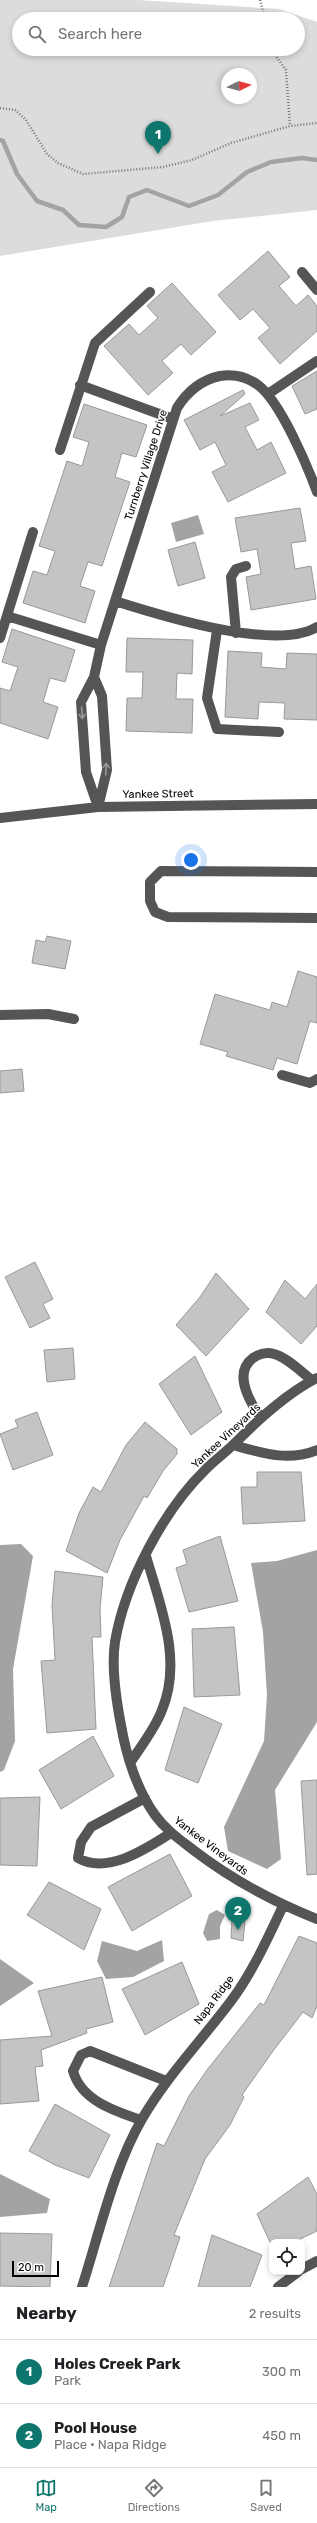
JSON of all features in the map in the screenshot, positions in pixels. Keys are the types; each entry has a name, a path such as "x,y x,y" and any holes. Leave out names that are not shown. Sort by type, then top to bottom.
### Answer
{"street":[{"path":"302,272 317,290"},
{"path":"60,450 95,343 150,292"},
{"path":"268,394 317,361"},
{"name":"Turnberry Village Drive","path":"98,807 86,772 81,702 94,677 101,645 177,408 185,396 199,384 213,378 226,375 247,378 268,394 310,472 317,492"},
{"path":"80,385 174,419"},
{"path":"0,638 33,532"},
{"path":"236,633 232,577 236,569 246,566"},
{"path":"115,601 217,630 236,633 287,634 317,627"},
{"path":"7,616 101,645"},
{"path":"217,630 207,698 217,729 279,732"},
{"path":"94,677 102,696 106,770 98,807"},
{"name":"Yankee Street","path":"0,818 98,807 317,804"},
{"path":"317,872 161,871 150,882 150,901 155,912 168,917 317,918"},
{"path":"0,1015 25,1013 48,1014 74,1019"},
{"path":"282,1075 310,1082 317,1079"},
{"path":"261,1418 254,1408 242,1377 246,1363 258,1354 273,1354 286,1360 315,1379"},
{"name":"Yankee Vineyards","path":"315,1379 261,1418 206,1469 180,1500 146,1556 122,1612 115,1644 118,1708 130,1762 144,1798 155,1816 171,1833 221,1872 250,1890 283,1906 317,1919"},
{"path":"233,1445 277,1457 304,1456 317,1450"},
{"path":"130,1762 162,1710 169,1681 170,1649 165,1616 146,1556"},
{"path":"144,1798 91,1827 81,1842 78,1858 89,1864 106,1865 152,1845 171,1833"},
{"name":"Napa Ridge","path":"82,2287 118,2176 141,2120 166,2081 232,2000 247,1976 283,1906"},
{"path":"141,2120 94,2100 76,2083 73,2070 81,2055 90,2050 166,2081"},
{"path":"305,2267 317,2261"},
{"path":"278,2287 294,2275"}],"path":[{"path":"260,0 263,12"},
{"path":"275,56 286,70 290,126"},
{"path":"0,108 15,110 26,120 47,154 58,162 83,174 162,167 192,160 230,143 290,126 317,123"}],"shaded area":[{"path":"0,0 138,0 279,9 288,12 12,12 12,56 305,56 305,18 317,22 317,210 213,221 0,256"},
{"path":"198,515 204,534 176,542 171,523"},
{"path":"21,1544 33,1556 13,1669 15,1741 4,1770 0,1772 0,1545"},
{"path":"317,1550 317,1722 275,1790 281,1859 267,1869 228,1851 224,1827 264,1741 267,1695 263,1632 251,1563 277,1561"},
{"path":"217,1910 225,1915 220,1926 220,1939 207,1941 203,1933 209,1914"},
{"path":"162,1940 164,1961 133,1977 106,1979 97,1961 102,1941 137,1951"},
{"path":"0,1959 34,1983 0,2006"},
{"path":"0,2174 50,2199 47,2213 0,2217"}],"building":[{"path":"268,251 290,277 279,286 296,306 308,295 317,306 317,331 280,364 258,338 270,328 253,309 240,320 218,295"},
{"path":"172,283 216,332 191,355 181,344 162,361 173,373 148,395 104,346 129,324 139,335 158,318 147,306"},
{"path":"317,371 317,409 305,414 292,386"},
{"path":"243,390 245,394 220,416 250,403 259,420 245,427 257,450 271,442 286,473 228,502 212,472 226,465 215,442 200,450 184,420"},
{"path":"84,404 147,425 136,457 122,453 115,477 130,482 102,566 88,562 80,586 95,591 85,623 23,603 33,571 47,575 55,551 39,546 67,461 82,466 89,442 73,437"},
{"path":"300,508 306,541 291,543 295,569 311,566 316,599 251,610 246,577 261,574 257,549 241,552 235,518"},
{"path":"195,542 205,578 178,586 168,550"},
{"path":"12,629 75,650 65,682 50,678 43,702 58,707 48,739 0,723 0,688 10,691 18,667 2,662"},
{"path":"127,638 193,640 192,674 177,673 176,699 193,699 192,733 126,731 127,698 142,698 143,672 126,672"},
{"path":"228,651 262,653 261,667 286,669 287,653 317,654 317,720 284,719 285,703 259,702 258,719 225,717"},
{"path":"47,936 71,941 65,969 32,963 36,940 45,942"},
{"path":"298,971 317,977 317,1023 310,1021 297,1064 277,1058 273,1070 226,1056 228,1052 200,1044 215,994 270,1010 272,1002 287,1007"},
{"path":"22,1069 24,1091 0,1093 0,1071"},
{"path":"35,1262 53,1299 43,1304 50,1318 30,1328 5,1277"},
{"path":"216,1273 249,1309 206,1356 176,1325 200,1297"},
{"path":"285,1280 305,1299 317,1284 317,1326 301,1344 266,1312"},
{"path":"73,1348 75,1379 47,1382 44,1350"},
{"path":"195,1356 222,1412 191,1435 159,1384"},
{"path":"37,1412 53,1455 13,1470 0,1434 18,1427 15,1420"},
{"path":"145,1422 177,1449 177,1454 163,1471 147,1498 144,1496 120,1540 107,1573 66,1551 79,1513 93,1487 101,1492 126,1445"},
{"path":"257,1472 301,1472 305,1521 243,1524 241,1487 257,1487"},
{"path":"220,1536 238,1601 189,1612 176,1568 187,1564 183,1550"},
{"path":"55,1571 103,1577 100,1608 101,1637 92,1637 96,1729 47,1733 41,1661 55,1660 52,1605"},
{"path":"234,1627 240,1695 194,1697 192,1629"},
{"path":"184,1707 222,1724 198,1783 165,1770"},
{"path":"93,1736 114,1776 61,1809 39,1770"},
{"path":"317,1780 317,1874 307,1875 301,1781"},
{"path":"40,1797 37,1866 0,1865 0,1798"},
{"path":"170,1854 192,1896 132,1931 108,1887"},
{"path":"49,1882 101,1909 84,1950 27,1915"},
{"path":"232,1919 245,1922 243,1941 231,1938"},
{"path":"299,1936 317,1943 317,2006 312,2018 303,2012 273,2051 242,2095 244,2097 230,2125 205,2159 174,2235 180,2237 163,2287 109,2287 157,2143 164,2146 189,2096 207,2070 260,2003 264,2005"},
{"path":"182,1962 199,2004 145,2035 122,1989"},
{"path":"102,1977 113,2022 86,2029 87,2033 41,2050 43,2066 35,2067 39,2101 0,2104 0,2040 52,2036 38,1991"},
{"path":"55,2104 110,2135 89,2178 55,2165 29,2151"},
{"path":"308,2177 317,2194 317,2231 300,2239 269,2240 257,2214"},
{"path":"0,2233 52,2234 50,2287 0,2286"},
{"path":"212,2235 262,2255 250,2287 198,2287"}],"waterway":[{"path":"0,140 3,141 17,174 37,201 63,210 79,225 106,227 122,217 129,197 147,190 189,206 218,195 247,172 271,162 302,158 317,160"}],"place":[{"name":"Holes Creek Park","path":"158,154"},
{"name":"Pool House","path":"238,1930"}]}
